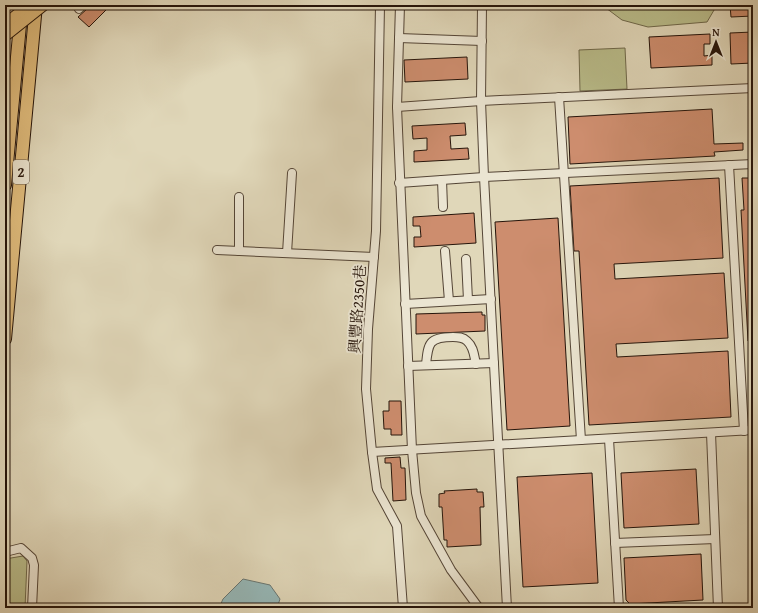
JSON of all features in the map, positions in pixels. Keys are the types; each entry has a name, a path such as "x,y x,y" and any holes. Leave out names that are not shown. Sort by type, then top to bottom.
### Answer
{"highway":[{"name":"2","path":"5,185 22,5"},
{"name":"2","path":"5,339 36,5"}],"main road":[{"path":"5,24 29,5"},
{"path":"5,36 44,5"}],"street":[{"name":"興豐路2350巷","path":"380,5 374,257 368,329 366,389 376,489 397,526 403,608"},
{"path":"400,5 397,107 399,183 412,450 416,493 421,516 451,570 478,608"},
{"path":"482,5 481,101 484,177 507,608"},
{"path":"399,38 482,41"},
{"path":"397,107 481,101 753,88"},
{"path":"559,97 581,440"},
{"path":"399,183 484,177 753,164"},
{"path":"729,165 744,431"},
{"path":"287,253 292,173"},
{"path":"442,180 443,207"},
{"path":"239,197 239,251"},
{"path":"217,250 374,257"},
{"path":"445,251 449,301"},
{"path":"466,259 468,300"},
{"path":"405,304 490,299"},
{"path":"426,366 427,352 430,343 439,337 461,337 467,340 473,348 476,364"},
{"path":"408,366 494,363"},
{"path":"372,452 753,430"},
{"path":"711,433 718,608"},
{"path":"609,439 619,608"},
{"path":"615,543 715,539"},
{"path":"5,552 22,548 32,558 34,565 32,608"}],"green space":[{"path":"602,5 717,5 707,22 648,27 622,20"},
{"path":"625,48 627,89 580,91 579,50"},
{"path":"23,556 27,561 25,608 5,608 5,559"}],"water":[{"path":"243,579 270,585 280,599 277,608 219,608 223,599"}],"building":[{"path":"89,5 111,5 89,27 78,17 87,9"},
{"path":"730,5 753,5 753,16 731,17"},
{"path":"753,32 753,63 731,64 730,33"},
{"path":"710,34 710,44 704,44 704,56 712,55 712,65 651,68 649,37"},
{"path":"467,57 468,79 405,82 404,60"},
{"path":"712,109 714,144 743,143 743,150 714,152 715,156 570,164 568,117"},
{"path":"465,123 466,135 450,136 451,149 468,148 469,159 414,162 414,151 427,150 427,138 413,139 412,126"},
{"path":"719,178 723,258 614,264 615,279 724,273 728,338 616,344 617,357 728,351 731,417 589,425 579,251 574,251 570,186"},
{"path":"742,178 753,178 753,341 748,341 741,210 744,210"},
{"path":"474,213 476,243 414,247 414,237 421,237 420,226 413,226 413,217"},
{"path":"558,218 570,426 507,430 495,222"},
{"path":"482,312 482,315 485,315 485,331 416,334 416,314"},
{"path":"389,401 401,401 402,435 391,435 391,429 384,429 383,411 389,411"},
{"path":"400,457 401,468 405,468 406,500 393,501 391,463 385,463 385,458"},
{"path":"696,469 699,524 624,528 621,473"},
{"path":"592,473 598,583 523,587 517,477"},
{"path":"477,489 477,492 483,492 484,507 480,507 481,545 447,547 447,540 444,540 442,507 439,507 439,494 445,493 444,491"},
{"path":"701,554 703,600 630,604 626,600 624,558"}]}
